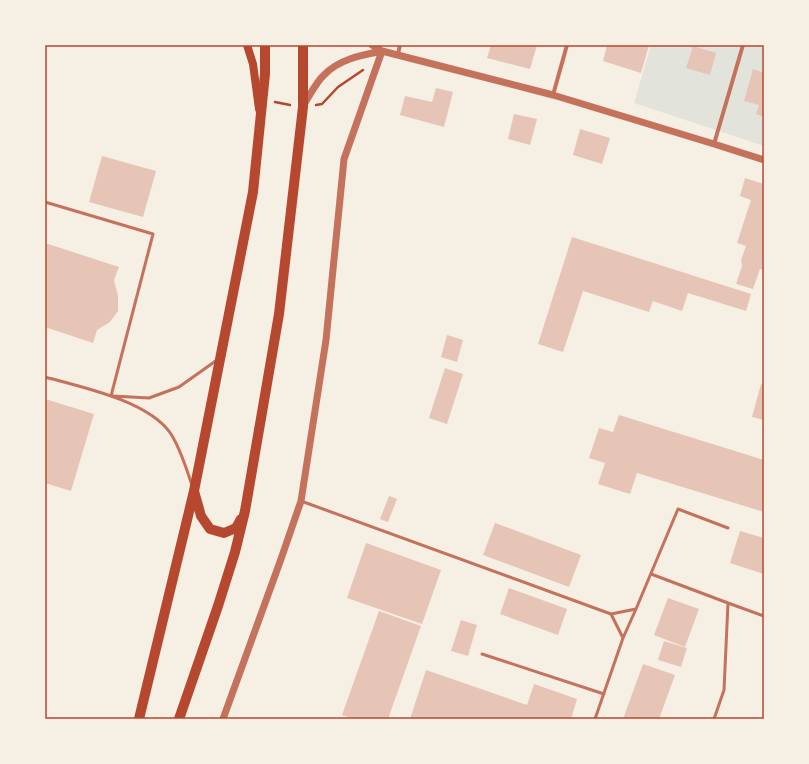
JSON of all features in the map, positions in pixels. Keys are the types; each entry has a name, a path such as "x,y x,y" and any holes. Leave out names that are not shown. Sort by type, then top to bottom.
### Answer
{"main road":[{"path":"247,45 253,64 260,121"},
{"path":"139,719 194,491 219,358 253,192 265,74 265,45"},
{"path":"179,719 218,606 235,552 245,511 279,314 302,107 303,45"},
{"path":"194,491 201,516 210,529 224,533 236,528 245,511"}],"street":[{"path":"372,45 382,50 553,95 764,160"},
{"path":"398,54 400,45"},
{"path":"553,95 567,45"},
{"path":"714,144 743,45"},
{"path":"302,107 324,75 339,64 355,57 382,50"},
{"path":"223,719 301,501 326,340 344,159 382,50"}],"lane":[{"path":"45,202 153,234 111,396"},
{"path":"111,396 149,398 179,387 219,358"},
{"path":"45,377 111,396 153,415 170,433 178,446 194,491"},
{"path":"301,501 611,614 636,609"},
{"path":"595,719 624,638 678,509 728,528"},
{"path":"651,574 764,616"},
{"path":"714,719 724,690 728,603"},
{"path":"611,614 624,638"},
{"path":"482,654 604,694"}],"shaded area":[{"path":"651,45 764,45 764,146 634,103"}],"building":[{"path":"491,45 537,45 530,69 487,58"},
{"path":"607,45 649,45 641,73 603,61"},
{"path":"693,46 716,53 710,75 686,68"},
{"path":"753,69 764,73 764,117 756,114 759,105 744,101"},
{"path":"436,88 453,92 444,127 400,115 405,96 432,102"},
{"path":"514,114 537,119 530,145 508,139"},
{"path":"580,129 610,138 602,164 573,155"},
{"path":"102,156 156,171 143,217 89,202"},
{"path":"745,178 764,184 764,270 760,269 753,289 736,284 742,266 741,260 746,246 737,243 751,200 740,196"},
{"path":"572,237 751,294 746,311 688,293 682,311 653,301 649,312 583,291 563,352 538,344"},
{"path":"45,243 119,267 114,280 118,296 118,311 110,322 97,330 93,343 45,327"},
{"path":"447,335 463,340 457,362 441,357"},
{"path":"445,368 463,374 447,424 429,418"},
{"path":"761,384 764,385 764,420 752,417"},
{"path":"45,399 94,414 71,491 45,483"},
{"path":"619,415 764,460 764,512 637,473 630,494 598,484 605,463 589,458 599,428 613,432"},
{"path":"389,496 397,499 388,522 380,519"},
{"path":"495,523 581,555 569,587 483,555"},
{"path":"740,531 764,538 764,574 730,563"},
{"path":"366,543 441,570 422,624 347,598"},
{"path":"509,588 567,609 558,635 500,614"},
{"path":"668,598 699,609 685,647 654,635"},
{"path":"379,611 421,626 388,719 354,719 342,715"},
{"path":"461,620 477,625 468,656 451,651"},
{"path":"664,641 687,648 681,667 658,660"},
{"path":"643,664 675,675 659,719 623,719"},
{"path":"426,670 527,705 534,684 577,699 571,719 410,719"}]}
